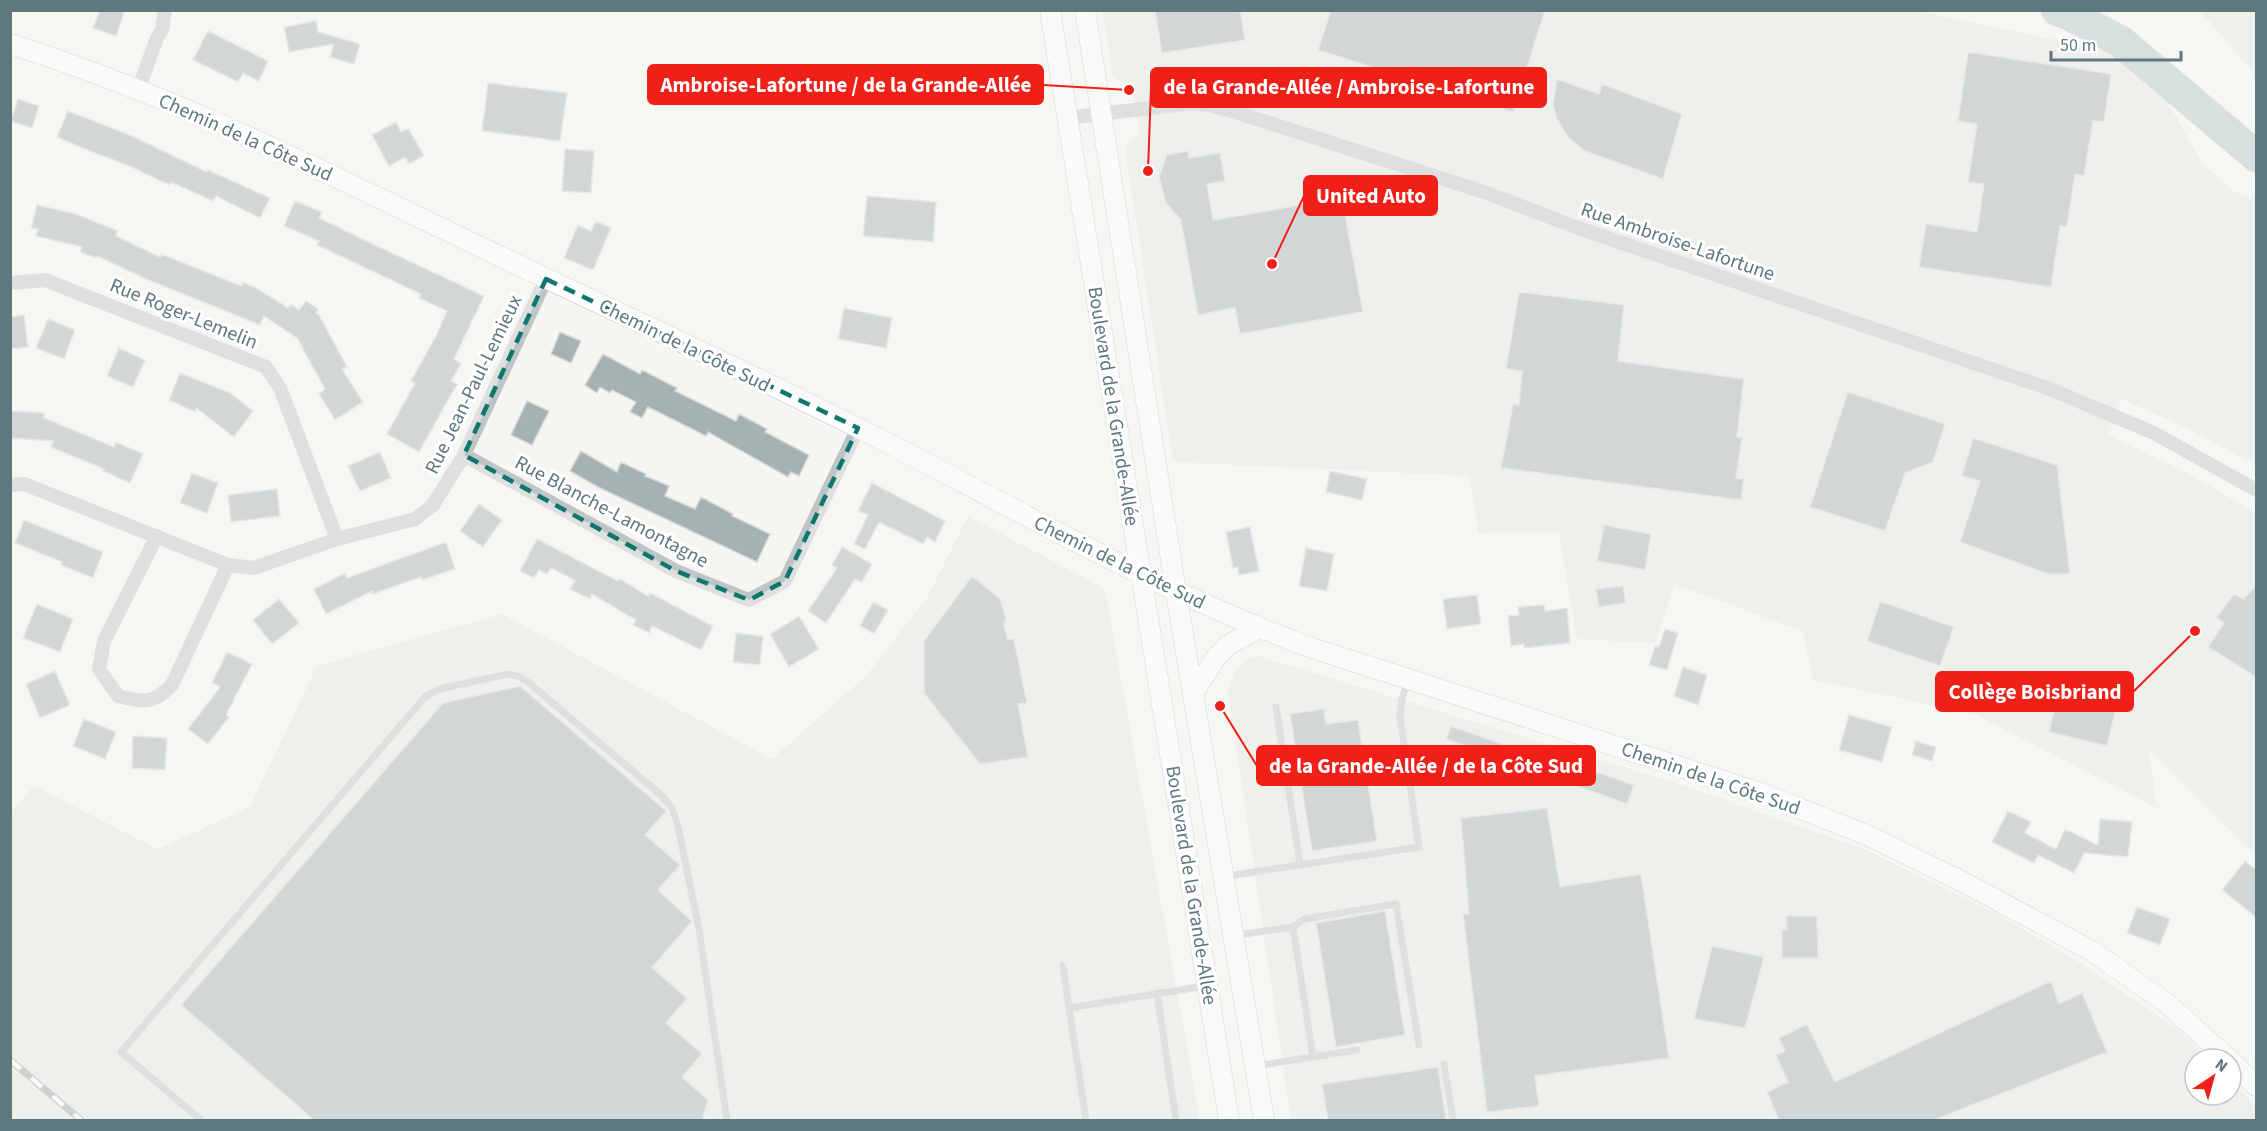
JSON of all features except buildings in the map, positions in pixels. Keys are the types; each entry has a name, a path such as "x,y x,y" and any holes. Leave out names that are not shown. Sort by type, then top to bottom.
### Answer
{"street":[{"path":"138,90 162,30 165,10"},
{"name":"Boulevard de la Grande-Allée","path":"1050,10 1229,1120"},
{"name":"Boulevard de la Grande-Allée","path":"1085,10 1176,592 1264,1120"},
{"name":"Chemin de la Côte Sud","path":"10,44 138,90 283,153 858,428 1176,592 1259,628 1312,648 1761,793 1869,836 1962,881 2099,956 2165,1002 2215,1047"},
{"name":"Rue Ambroise-Lafortune","path":"1067,118 1169,105 1209,105 1415,169 1487,192 1578,228 2092,405 2154,433 2256,490"},
{"name":"Rue Jean-Paul-Lemieux","path":"10,485 24,484 228,565 254,568 337,539 415,519 433,505 464,455 546,279"},
{"name":"Rue Roger-Lemelin","path":"10,283 45,280 266,367 280,388 337,539"},
{"name":"Rue Blanche-Lamontagne","path":"464,455 676,571 749,600 785,581 858,428"},
{"path":"157,536 104,640 99,669 118,696 143,702 159,698 172,685 228,565"},
{"path":"1194,692 1215,658 1228,645 1259,628"},
{"name":"Chemin de la Côte Sud","path":"2243,1073 2256,1086"}],"lane":[{"path":"201,1120 121,1052 425,698 439,689 508,674 518,676 528,682 661,795 672,808 678,826 699,929 727,1120"},
{"path":"1224,877 1419,847 1400,717 1408,678"},
{"path":"1276,707 1300,864"},
{"path":"1234,935 1293,927 1304,919 1396,904 1419,1045"},
{"path":"1293,927 1312,1057"},
{"path":"1063,966 1086,1120"},
{"path":"1069,1008 1207,986"},
{"path":"1157,993 1176,1120"},
{"path":"1255,1066 1358,1050"},
{"path":"1444,1064 1453,1120"}],"highlighted area":[{"path":"546,279 858,428 785,581 749,600 676,571 464,455"}],"shaded area":[{"path":"1911,10 2114,52 2165,97 2201,162 2233,191 2256,199 2256,465 2181,425 2121,399 2109,435 2191,475 2256,513 2256,856 2148,749 2157,808 1975,714 1813,680 1803,631 1674,584 1656,643 1577,639 1559,532 1478,533 1470,476 1173,462 1125,148 1140,132 1131,87 1113,77 1103,11"},
{"path":"2200,11 2256,11 2256,77 2224,38"},
{"path":"968,516 1105,589 1200,1120 11,1120 11,812 34,786 158,849 250,807 317,666 502,614 772,759 866,676 927,598"},
{"path":"1258,656 1676,783 1866,850 1997,914 2082,964 2178,1030 2197,1047 2183,1047 2183,1107 2243,1107 2243,1093 2256,1107 2256,1120 1291,1120 1228,691 1234,673 1246,659"}],"waterway":[{"path":"2057,10 2120,41 2256,156"}],"railway":[{"path":"10,1060 81,1120"}],"place":[{"name":"Ambroise-Lafortune / de la Grande-Allée","path":"1129,90"},
{"name":"de la Grande-Allée / Ambroise-Lafortune","path":"1148,171"},
{"name":"United Auto","path":"1272,264"},
{"name":"Collège Boisbriand","path":"2195,631"},
{"name":"de la Grande-Allée / de la Côte Sud","path":"1220,706"}]}
